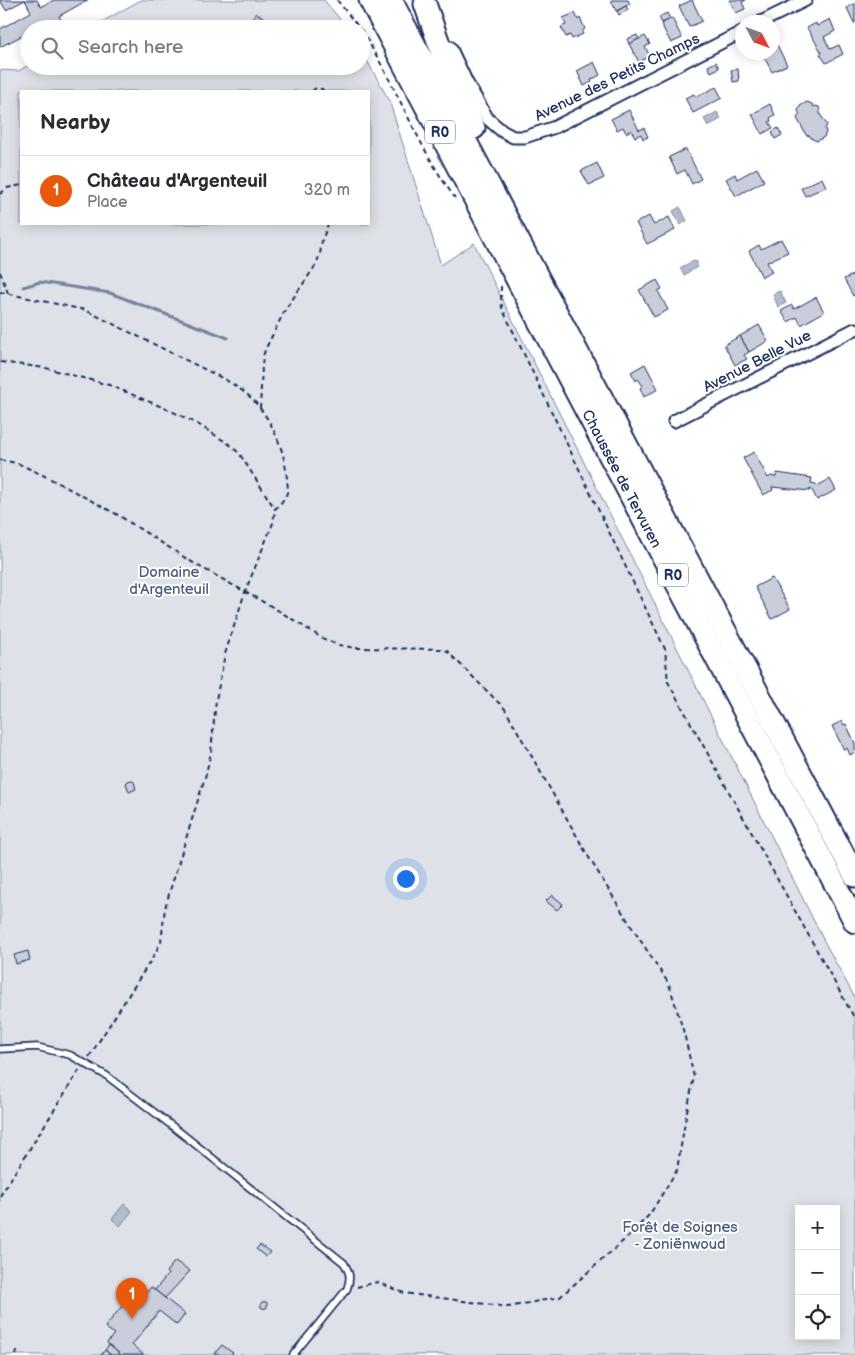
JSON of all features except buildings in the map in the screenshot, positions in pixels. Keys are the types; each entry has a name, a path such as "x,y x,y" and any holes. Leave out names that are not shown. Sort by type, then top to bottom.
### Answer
{"highway":[{"path":"356,0 366,15 395,27"},
{"name":"R0","path":"370,0 395,27 481,169"},
{"name":"R0","path":"391,0 395,27"},
{"path":"425,4 450,75 479,140 481,169"},
{"name":"Chaussée de Tervuren","path":"395,27 495,237 855,922"},
{"name":"Chaussée de Tervuren","path":"481,169 855,876"}],"street":[{"path":"775,15 806,0"},
{"name":"Avenue des Petits Champs","path":"425,4 488,119 502,131 513,137 525,137 555,127 735,36"},
{"name":"Avenue Belle Vue","path":"674,421 855,328"}],"lane":[{"path":"0,1049 37,1047 70,1055 107,1076 344,1263 349,1271 350,1280 347,1289 293,1355"}],"path":[{"path":"337,0 354,20"},
{"path":"370,44 435,167 456,200"},
{"path":"0,194 7,188 20,185"},
{"path":"260,409 263,356 285,310 316,265 328,225"},
{"path":"0,272 8,293"},
{"path":"501,284 502,308 665,649 668,682 855,1019"},
{"path":"0,292 85,310 226,380 242,390 252,399 269,421 283,452 288,491 281,504 275,510 273,523 245,592 225,654 216,700 211,752 165,908 161,942 154,957 0,1196"},
{"path":"0,362 46,368 109,385 168,409 196,423 239,453 275,510"},
{"path":"0,460 16,463 118,515 195,564 276,609 322,638 338,645 357,648 446,650 504,709 588,856 631,926 670,984 694,1077 677,1170 650,1214 631,1234 560,1297 508,1307 404,1293 377,1282 347,1289"},
{"path":"16,1355 18,1348"}],"green space":[{"path":"141,0 324,0 341,20 105,20"},
{"path":"370,66 389,100 441,265 474,243 823,939 855,998 855,1355 0,1355 0,70 20,70 20,75 370,75"}],"water":[{"path":"717,112 721,119 708,126 704,119"},
{"path":"680,207 687,221 680,225 673,211"},
{"path":"693,261 697,262 697,267 684,275 680,268"},
{"path":"780,291 786,303 778,307 773,294"},
{"path":"124,1204 132,1211 120,1226 112,1219"}],"waterway":[{"path":"23,287 40,282 110,293 228,338"}],"place":[{"name":"Château d'Argenteuil","path":"132,1319"}],"park label":[{"name":"Domaine d'Argenteuil","path":"169,580"},
{"name":"Forêt de Soignes - Zoniënwoud","path":"680,1236"}]}
